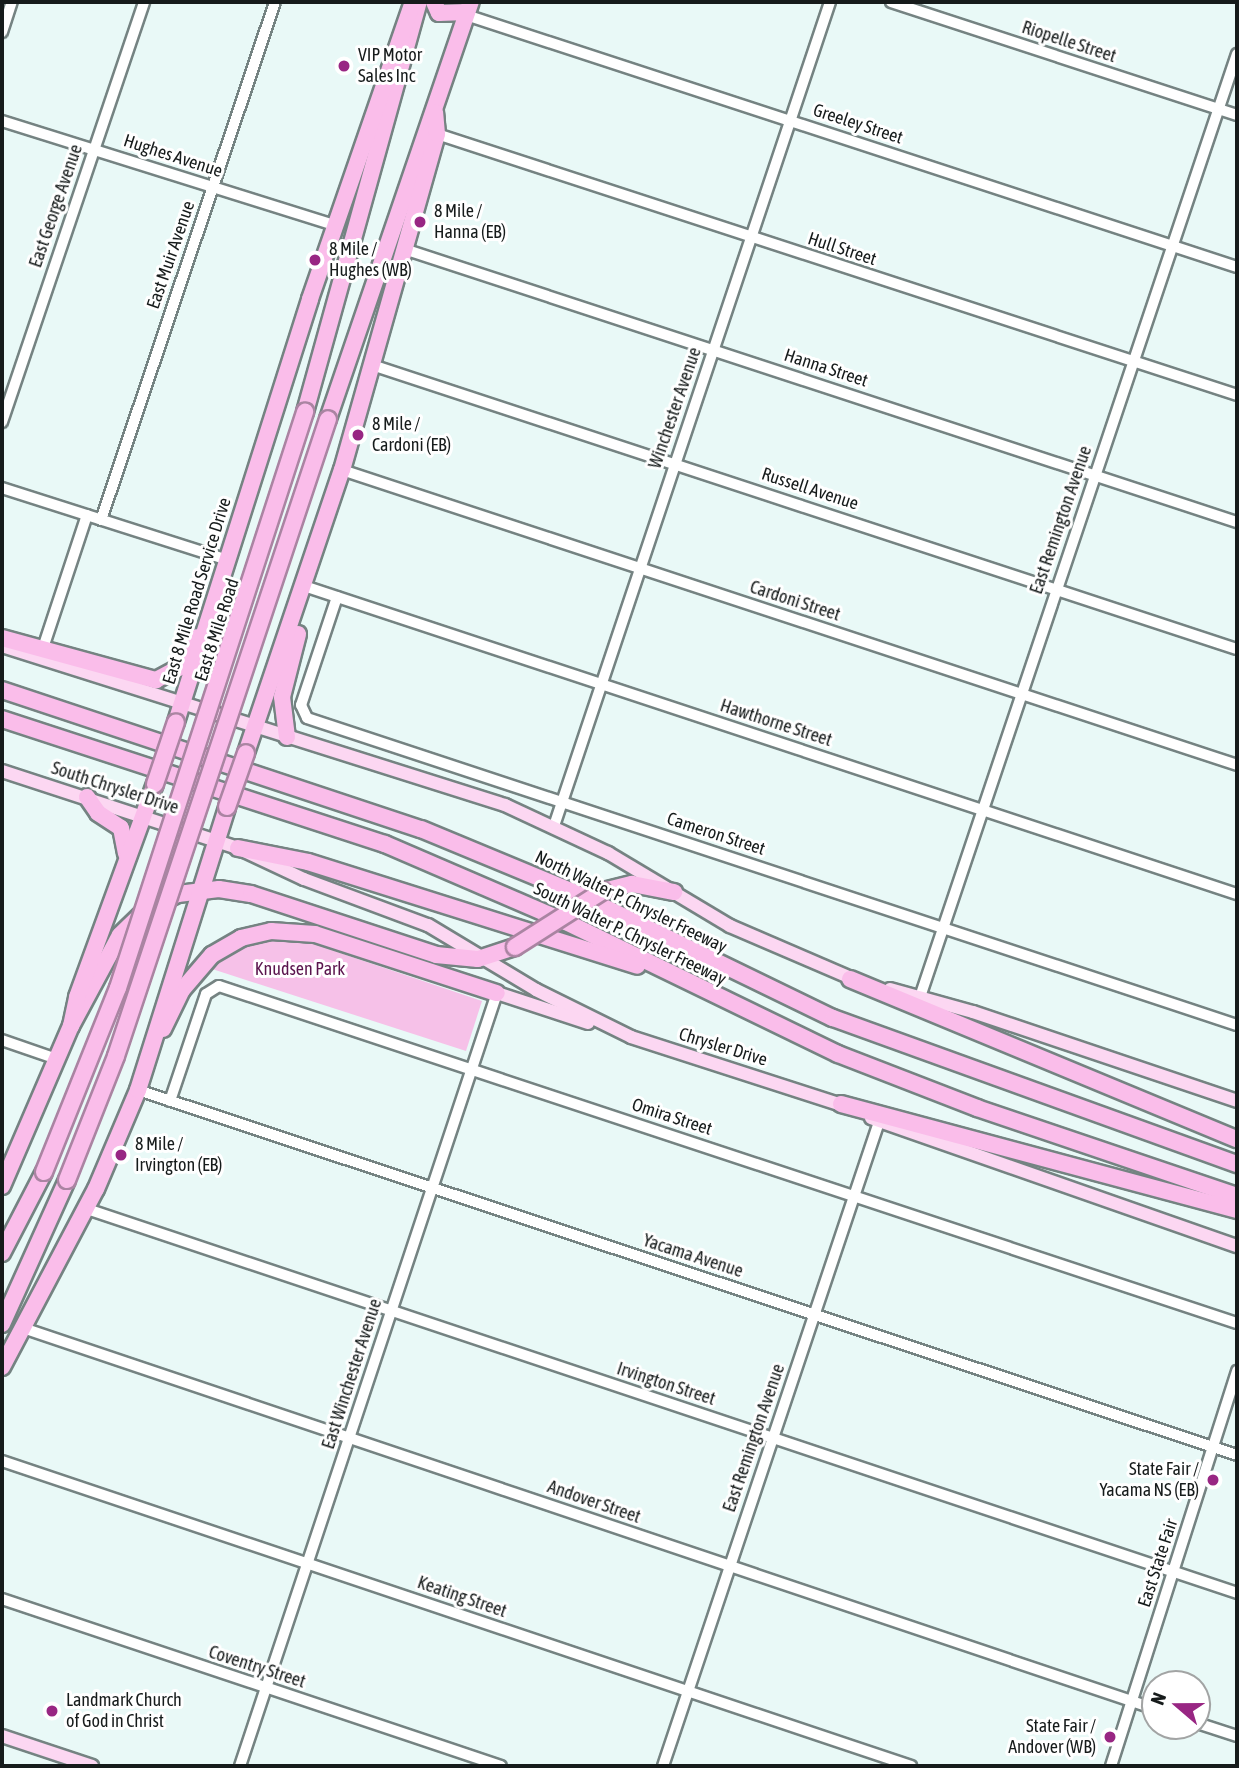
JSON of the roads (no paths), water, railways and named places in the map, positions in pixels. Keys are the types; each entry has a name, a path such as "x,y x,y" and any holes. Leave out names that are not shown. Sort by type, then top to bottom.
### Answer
{"highway":[{"name":"East 8 Mile Road Service Drive","path":"2,1186 71,1026 126,860 182,705 334,225 413,2"},
{"name":"East 8 Mile Road","path":"2,1253 44,1172 118,988 306,412 419,2"},
{"path":"2,1324 67,1180 116,1056 419,143 435,112 468,10 439,13 434,2"},
{"path":"148,1061 155,1025 342,470 438,134 435,112"},
{"path":"287,737 282,697 306,606 304,586"},
{"path":"2,638 48,654 146,679 162,679 182,666 218,595"},
{"name":"North Walter P. Chrysler Freeway","path":"2,690 421,829 573,892 845,1023 1237,1164"},
{"name":"South Walter P. Chrysler Freeway","path":"2,719 385,844 566,922 673,976 893,1076 1237,1196"},
{"path":"87,797 98,813 123,830 126,860"},
{"path":"238,848 269,851 320,865 673,976"},
{"path":"71,1026 108,953 127,927 157,903 200,891 251,894 436,955 484,957 515,947 603,891 632,884 674,892"},
{"path":"2,1367 84,1208 181,990 201,965 231,943 259,933 315,934 498,993"},
{"path":"850,979 1237,1139"},
{"path":"841,1104 1237,1210"}],"main road":[{"path":"2,646 48,654 182,705 505,805 554,826 730,926 850,979 920,997 1237,1101"},
{"name":"South Chrysler Drive","path":"2,771 217,841"},
{"name":"Chrysler Drive","path":"217,841 304,878 418,920 536,990 631,1037 841,1104 880,1122 1237,1246"},
{"path":"498,993 631,1037"},
{"path":"2,1736 92,1766"}],"street":[{"path":"2,32 12,2"},
{"name":"East George Avenue","path":"2,422 144,2"},
{"name":"East Muir Avenue","path":"101,520 275,2"},
{"name":"Winchester Avenue","path":"554,826 830,2"},
{"name":"Riopelle Street","path":"891,2 1237,115"},
{"name":"Greeley Street","path":"468,10 789,120 1237,267"},
{"name":"East Remington Avenue","path":"920,997 1237,54"},
{"name":"Hughes Avenue","path":"2,121 334,225"},
{"name":"Hull Street","path":"438,134 1237,395"},
{"name":"Hanna Street","path":"404,248 1237,523"},
{"name":"Russell Avenue","path":"372,365 1237,649"},
{"name":"Cardoni Street","path":"342,470 1237,765"},
{"path":"2,488 228,560"},
{"path":"48,654 87,515"},
{"name":"Hawthorne Street","path":"304,586 1237,894"},
{"name":"Cameron Street","path":"337,597 301,705 304,716 1237,1025"},
{"name":"Omira Street","path":"170,1101 206,994 216,986 1237,1323"},
{"name":"East Winchester Avenue","path":"240,1766 498,993"},
{"path":"2,1040 57,1059"},
{"name":"Yacama Avenue","path":"138,1090 1237,1455"},
{"name":"East Remington Avenue","path":"663,1766 880,1122"},
{"name":"Irvington Street","path":"84,1208 1237,1593"},
{"name":"Andover Street","path":"23,1328 1141,1704"},
{"name":"East State Fair","path":"1111,1766 1237,1371"},
{"name":"Keating Street","path":"2,1461 911,1766"},
{"name":"Coventry Street","path":"2,1600 501,1766"},
{"path":"1211,1728 1237,1737"}],"place":[{"name":"VIP Motor Sales Inc","path":"344,66"},
{"name":"8 Mile / Hanna (EB)","path":"420,222"},
{"name":"8 Mile / Hughes (WB)","path":"315,260"},
{"name":"8 Mile / Cardoni (EB)","path":"358,435"},
{"name":"8 Mile / Irvington (EB)","path":"121,1155"},
{"name":"State Fair / Yacama NS (EB)","path":"1213,1480"},
{"name":"Landmark Church of God in Christ","path":"52,1711"},
{"name":"State Fair / Andover (WB)","path":"1110,1737"}],"park label":[{"name":"Knudsen Park","path":"300,969"}]}
